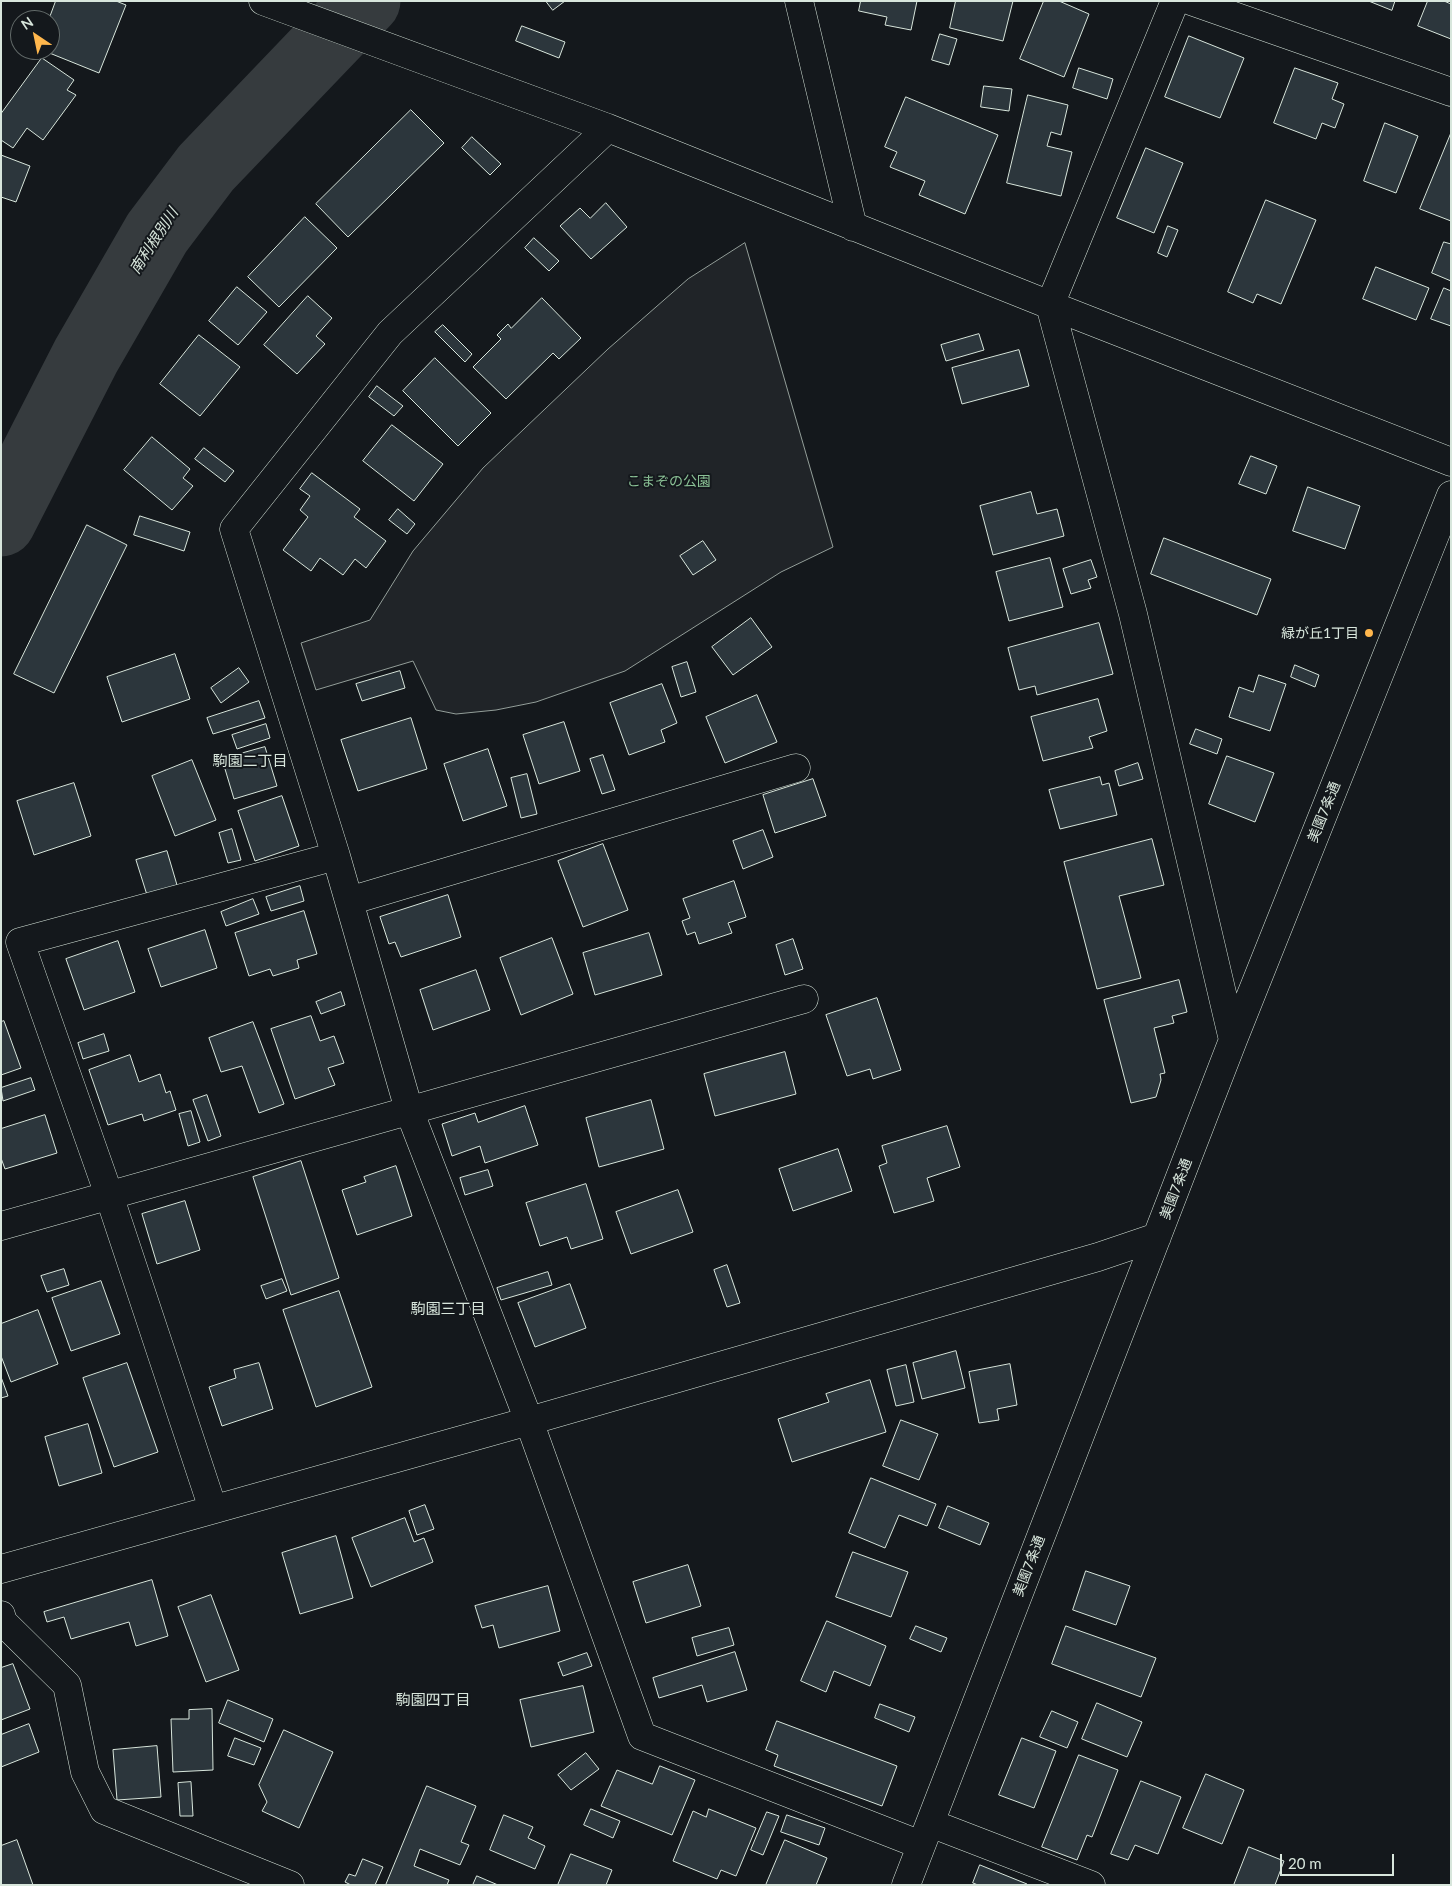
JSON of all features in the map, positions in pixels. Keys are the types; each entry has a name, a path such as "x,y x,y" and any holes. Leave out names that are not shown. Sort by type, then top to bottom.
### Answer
{"street":[{"path":"263,1 608,128 853,227 1451,462"},
{"path":"799,1 853,227"},
{"path":"1175,1 1050,305 1133,614 1233,1040"},
{"path":"1191,1 1451,92"},
{"path":"608,128 390,332 234,529 336,856 409,1110 529,1421 642,1736 926,1834 1091,1885"},
{"name":"美園7条通","path":"906,1885 1233,1040 1451,495"},
{"path":"349,901 796,768"},
{"path":"213,1509 109,1195 20,942 336,856"},
{"path":"1,1226 804,999"},
{"path":"1,1569 529,1421 1098,1257 1157,1237"},
{"path":"1,1615 3,1622 67,1685 85,1772 104,1810 290,1885"}],"green space":[{"name":"こまぞの公園","path":"745,243 833,547 781,572 625,671 536,702 496,710 456,714 436,710 413,661 316,690 301,643 370,620 413,551 483,468 608,349 688,279"}],"building":[{"path":"56,1 116,1 126,5 99,73 60,57 60,10 53,10"},
{"path":"546,1 565,1 553,10"},
{"path":"861,1 917,1 911,30 885,25 887,17 859,11"},
{"path":"956,1 1013,1 1003,41 950,28"},
{"path":"1044,1 1059,1 1089,14 1064,77 1020,59"},
{"path":"1369,1 1395,1 1392,10"},
{"path":"1428,1 1444,1 1451,4 1451,39 1418,26"},
{"path":"522,26 565,42 559,58 516,41"},
{"path":"940,34 957,39 949,65 932,60"},
{"path":"1189,36 1244,58 1220,118 1165,97"},
{"path":"41,60 45,60 74,80 67,90 76,95 43,140 27,128 13,148 1,140 1,114"},
{"path":"1079,68 1113,79 1107,99 1073,88"},
{"path":"1295,68 1338,83 1332,99 1344,104 1335,128 1322,123 1316,139 1274,123"},
{"path":"984,86 1012,89 1009,111 981,107"},
{"path":"1028,95 1068,105 1061,135 1051,132 1047,146 1072,152 1061,196 1007,183"},
{"path":"906,97 998,135 965,214 919,195 925,181 890,167 897,152 885,147"},
{"path":"411,110 444,143 348,237 316,204"},
{"path":"1385,123 1418,136 1396,193 1364,181"},
{"path":"1451,133 1451,221 1420,209"},
{"path":"472,137 501,164 490,175 462,148"},
{"path":"1146,148 1183,163 1154,233 1117,218"},
{"path":"1,155 30,166 16,202 1,197"},
{"path":"1266,200 1316,220 1281,304 1257,294 1253,303 1228,292"},
{"path":"606,203 627,227 591,259 560,226 580,208 590,218"},
{"path":"305,217 337,248 279,307 248,277"},
{"path":"1168,226 1178,230 1167,257 1158,253"},
{"path":"534,238 559,261 549,271 525,248"},
{"path":"1444,242 1451,244 1451,281 1432,273"},
{"path":"1376,267 1429,288 1416,320 1363,299"},
{"path":"237,287 267,312 238,345 209,321"},
{"path":"1444,288 1451,291 1451,326 1431,319"},
{"path":"308,296 332,318 316,336 325,344 297,374 264,345"},
{"path":"542,298 581,338 559,359 553,353 506,399 473,367 501,339 497,335 508,324 511,328"},
{"path":"443,325 472,354 465,362 435,332"},
{"path":"979,334 984,350 946,361 941,345"},
{"path":"199,335 240,367 200,416 160,384"},
{"path":"1019,350 1029,386 962,404 952,368"},
{"path":"435,358 491,413 458,446 403,391"},
{"path":"377,386 403,406 394,416 369,397"},
{"path":"392,425 443,464 414,501 363,461"},
{"path":"152,437 190,469 183,478 193,486 172,510 124,470"},
{"path":"204,448 234,471 225,482 195,459"},
{"path":"1251,456 1277,466 1266,494 1239,484"},
{"path":"312,473 360,509 354,517 386,541 366,568 355,559 343,575 320,558 311,571 283,550 308,517 300,510 310,496 300,489"},
{"path":"1308,487 1360,506 1345,549 1293,531"},
{"path":"1031,492 1037,514 1057,509 1064,536 993,555 980,506"},
{"path":"398,509 415,524 407,534 389,520"},
{"path":"140,516 190,532 184,551 134,535"},
{"path":"87,525 127,545 54,693 14,674"},
{"path":"1164,538 1271,579 1257,615 1151,574"},
{"path":"703,541 716,560 693,575 680,556"},
{"path":"1050,558 1063,607 1009,621 996,572"},
{"path":"1091,560 1097,577 1088,580 1091,588 1071,594 1063,569"},
{"path":"751,618 772,647 733,675 712,647"},
{"path":"1099,623 1113,674 1037,695 1035,686 1019,690 1008,648"},
{"path":"175,654 190,699 122,722 107,677"},
{"path":"687,662 696,692 681,697 672,667"},
{"path":"1295,665 1319,675 1315,687 1291,677"},
{"path":"239,668 249,682 221,703 211,688"},
{"path":"400,671 405,688 362,701 356,684"},
{"path":"1259,675 1286,684 1270,731 1229,717 1239,687 1253,692"},
{"path":"662,684 677,723 661,730 665,742 629,755 610,703"},
{"path":"757,695 777,742 725,763 706,717"},
{"path":"1098,699 1107,731 1089,737 1093,748 1043,761 1031,717"},
{"path":"259,701 265,718 213,734 207,718"},
{"path":"411,718 427,769 358,791 341,740"},
{"path":"564,722 580,771 539,784 523,735"},
{"path":"266,724 270,738 237,749 232,735"},
{"path":"1196,729 1222,739 1217,754 1190,744"},
{"path":"265,747 277,786 234,799 222,759"},
{"path":"488,749 507,806 463,821 444,764"},
{"path":"603,755 615,790 602,794 590,759"},
{"path":"1227,756 1274,773 1255,822 1209,804"},
{"path":"192,760 216,820 175,836 152,776"},
{"path":"1138,763 1143,779 1119,786 1115,771"},
{"path":"527,774 537,814 521,818 511,778"},
{"path":"1100,777 1102,785 1109,783 1117,815 1060,829 1049,790"},
{"path":"813,779 826,816 775,833 763,795"},
{"path":"74,783 91,836 34,855 17,801"},
{"path":"282,796 299,846 255,861 238,811"},
{"path":"232,829 241,860 228,863 219,833"},
{"path":"763,830 773,857 743,869 733,841"},
{"path":"1152,839 1164,885 1119,896 1141,978 1097,989 1064,862"},
{"path":"603,844 628,910 583,927 558,861"},
{"path":"167,851 177,885 147,895 136,860"},
{"path":"734,881 746,917 728,923 732,933 699,944 695,932 687,935 682,921 690,918 683,899"},
{"path":"300,886 304,901 271,911 266,897"},
{"path":"448,895 461,937 401,957 395,942 389,944 380,917"},
{"path":"253,899 259,914 226,926 221,912"},
{"path":"304,911 317,954 297,960 299,968 273,976 270,969 249,976 235,933"},
{"path":"205,930 217,968 161,987 148,949"},
{"path":"649,933 662,975 595,995 583,953"},
{"path":"552,938 573,994 521,1015 500,958"},
{"path":"793,939 803,969 785,975 776,945"},
{"path":"118,941 135,992 84,1010 66,959"},
{"path":"476,970 490,1010 433,1030 420,990"},
{"path":"1179,980 1187,1012 1172,1016 1174,1023 1154,1028 1165,1073 1160,1074 1161,1080 1156,1097 1131,1103 1104,1000"},
{"path":"341,992 345,1005 321,1014 316,1002"},
{"path":"877,998 901,1070 873,1079 870,1069 847,1076 826,1015"},
{"path":"311,1016 320,1041 334,1036 344,1063 328,1068 335,1085 295,1099 271,1029"},
{"path":"4,1021 21,1068 1,1075 1,1022"},
{"path":"253,1022 284,1104 259,1113 242,1066 221,1072 209,1038"},
{"path":"104,1034 109,1051 83,1059 78,1043"},
{"path":"785,1052 796,1094 715,1116 704,1074"},
{"path":"130,1055 139,1082 160,1074 166,1093 170,1091 176,1110 144,1121 142,1114 108,1125 89,1070"},
{"path":"31,1078 35,1090 3,1101 1,1088"},
{"path":"207,1095 221,1136 208,1141 193,1100"},
{"path":"651,1100 664,1149 599,1167 586,1118"},
{"path":"525,1106 538,1145 485,1163 480,1146 452,1156 442,1124 475,1113 478,1122"},
{"path":"191,1111 200,1142 188,1146 179,1114"},
{"path":"45,1115 57,1153 5,1169 1,1158 1,1129"},
{"path":"947,1126 960,1167 927,1178 934,1201 894,1213 879,1166 887,1163 882,1146"},
{"path":"838,1149 852,1191 793,1211 779,1169"},
{"path":"301,1161 339,1278 291,1295 253,1177"},
{"path":"396,1166 412,1216 357,1235 342,1190 366,1182 364,1177"},
{"path":"488,1170 493,1186 465,1195 460,1178"},
{"path":"586,1184 603,1239 571,1249 567,1237 540,1246 526,1203"},
{"path":"678,1190 693,1232 631,1254 616,1212"},
{"path":"185,1201 200,1250 157,1264 142,1214"},
{"path":"727,1265 740,1303 727,1307 714,1270"},
{"path":"64,1269 69,1285 47,1292 41,1276"},
{"path":"548,1272 552,1285 501,1300 497,1288"},
{"path":"282,1279 287,1291 266,1299 261,1286"},
{"path":"101,1281 120,1334 71,1351 52,1298"},
{"path":"570,1284 586,1328 535,1347 518,1303"},
{"path":"339,1291 372,1387 316,1407 283,1310"},
{"path":"38,1310 58,1364 11,1382 1,1356 1,1324"},
{"path":"956,1351 965,1388 922,1399 913,1363"},
{"path":"127,1363 158,1452 114,1467 83,1378"},
{"path":"259,1363 273,1409 222,1426 209,1387 236,1378 234,1370"},
{"path":"1010,1364 1017,1405 997,1409 999,1420 979,1423 969,1372"},
{"path":"906,1365 914,1402 896,1406 887,1370"},
{"path":"1,1377 8,1396 1,1398"},
{"path":"870,1380 886,1432 792,1462 778,1419 829,1402 826,1394"},
{"path":"901,1420 938,1434 919,1480 883,1466"},
{"path":"88,1424 102,1473 59,1486 45,1437"},
{"path":"871,1478 936,1504 927,1526 899,1515 885,1548 849,1533"},
{"path":"425,1505 434,1529 417,1535 409,1511"},
{"path":"948,1506 989,1523 980,1545 939,1528"},
{"path":"405,1518 414,1542 424,1538 433,1562 371,1587 352,1538"},
{"path":"336,1536 353,1598 300,1614 282,1553"},
{"path":"853,1552 908,1572 891,1617 836,1597"},
{"path":"688,1565 701,1606 646,1623 633,1582"},
{"path":"1086,1571 1130,1586 1116,1625 1073,1610"},
{"path":"152,1580 168,1636 136,1646 129,1622 71,1639 64,1617 47,1622 44,1612"},
{"path":"548,1586 560,1631 499,1648 493,1625 482,1628 475,1606"},
{"path":"211,1595 239,1670 206,1682 178,1607"},
{"path":"827,1621 886,1646 870,1686 834,1671 826,1692 801,1681"},
{"path":"916,1626 947,1638 941,1652 910,1639"},
{"path":"1066,1626 1156,1658 1141,1697 1052,1664"},
{"path":"729,1628 734,1645 697,1656 692,1638"},
{"path":"735,1652 747,1690 707,1702 702,1685 659,1698 653,1678"},
{"path":"587,1653 592,1666 563,1676 558,1663"},
{"path":"13,1664 30,1709 1,1720 1,1668"},
{"path":"583,1686 594,1732 531,1747 520,1700"},
{"path":"228,1700 273,1719 264,1742 219,1723"},
{"path":"1097,1703 1142,1722 1127,1757 1082,1739"},
{"path":"880,1704 915,1717 909,1732 875,1718"},
{"path":"212,1709 213,1770 173,1772 171,1719 189,1719 189,1710"},
{"path":"1052,1711 1078,1722 1067,1748 1040,1737"},
{"path":"777,1721 897,1766 882,1806 774,1766 778,1755 766,1750"},
{"path":"29,1724 39,1752 1,1767 1,1735"},
{"path":"284,1730 333,1752 299,1828 262,1811 267,1802 259,1785"},
{"path":"235,1738 261,1748 254,1765 228,1756"},
{"path":"1022,1738 1056,1751 1034,1808 999,1795"},
{"path":"157,1746 161,1797 117,1800 113,1750"},
{"path":"586,1753 599,1769 571,1790 558,1775"},
{"path":"1079,1755 1118,1770 1092,1837 1087,1835 1077,1860 1042,1847"},
{"path":"660,1766 695,1780 672,1835 601,1806 617,1770 652,1784"},
{"path":"1206,1774 1244,1790 1222,1844 1183,1828"},
{"path":"1141,1781 1181,1797 1158,1854 1135,1845 1128,1860 1111,1854"},
{"path":"191,1782 193,1816 180,1816 178,1783"},
{"path":"427,1786 476,1806 461,1842 469,1845 460,1865 420,1849 414,1866 449,1880 447,1885 386,1885"},
{"path":"591,1809 620,1821 613,1838 584,1825"},
{"path":"709,1809 756,1828 736,1876 721,1870 717,1879 673,1861 693,1811 706,1817"},
{"path":"767,1812 779,1816 763,1855 751,1850"},
{"path":"504,1815 533,1827 528,1838 545,1846 535,1869 490,1850"},
{"path":"787,1815 825,1828 819,1845 781,1832"},
{"path":"17,1840 33,1885 1,1885 1,1846"},
{"path":"785,1840 827,1858 816,1885 766,1885"},
{"path":"1249,1847 1284,1861 1275,1885 1234,1885"},
{"path":"571,1854 612,1870 606,1885 558,1885"},
{"path":"363,1859 383,1867 375,1885 351,1885 345,1882 349,1874 355,1876"},
{"path":"980,1865 1027,1885 978,1885 973,1883"},
{"path":"477,1876 498,1885 473,1885"}],"waterway":[{"name":"南利根別川","path":"1,522 86,356 157,233 206,168 366,1"}],"place":[{"name":"緑が丘1丁目","path":"1369,633"}],"district":[{"name":"駒園二丁目","path":"250,761"},
{"name":"駒園三丁目","path":"448,1309"},
{"name":"駒園四丁目","path":"433,1700"}]}
